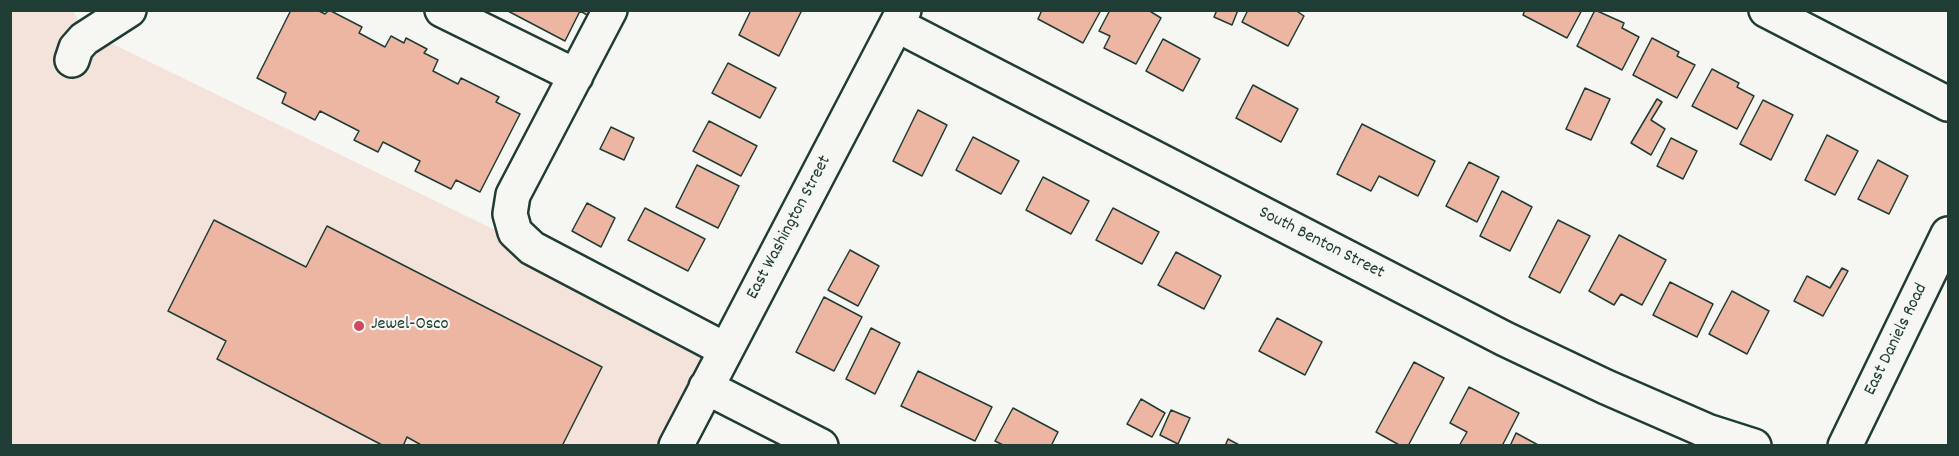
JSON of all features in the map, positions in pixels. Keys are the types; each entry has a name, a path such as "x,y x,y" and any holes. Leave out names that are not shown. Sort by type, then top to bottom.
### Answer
{"street":[{"path":"72,60 76,48 84,39 129,10"},
{"path":"442,10 576,76"},
{"path":"610,10 513,195 510,214 515,232 532,248 726,350"},
{"path":"1766,10 1948,104"},
{"name":"East Washington Street","path":"676,446 900,17"},
{"name":"South Benton Street","path":"900,17 1505,339 1606,387 1707,430 1754,446"},
{"name":"East Daniels Road","path":"1845,446 1948,234"},
{"path":"706,387 821,446"}],"shaded area":[{"path":"10,11 73,11 84,30 532,248 726,350 676,445 11,445"}],"building":[{"path":"291,10 317,10 325,14 329,10 362,27 359,33 385,47 391,36 404,43 406,38 427,49 424,53 438,60 433,71 458,84 461,78 499,97 496,102 520,114 480,192 456,180 451,189 415,171 420,161 383,142 378,152 354,140 359,131 320,111 315,120 282,103 286,93 257,78"},
{"path":"506,10 592,10 589,16 580,11 565,41"},
{"path":"751,10 802,10 779,56 739,35"},
{"path":"1042,10 1101,10 1083,43 1038,19"},
{"path":"1110,10 1148,10 1161,18 1136,64 1104,48 1110,36 1099,31"},
{"path":"1217,10 1238,10 1232,25 1214,17"},
{"path":"1248,10 1295,10 1304,16 1288,46 1242,22"},
{"path":"1525,10 1582,10 1567,38 1523,15"},
{"path":"1595,10 1624,23 1622,28 1639,37 1622,70 1577,46"},
{"path":"1652,38 1679,52 1677,56 1695,65 1677,98 1633,75"},
{"path":"1163,39 1200,59 1183,91 1146,71"},
{"path":"728,63 776,88 760,118 712,93"},
{"path":"1712,69 1739,83 1737,87 1754,96 1737,129 1692,106"},
{"path":"1253,85 1298,109 1281,142 1236,118"},
{"path":"1585,88 1610,99 1591,140 1566,129"},
{"path":"1657,99 1662,102 1651,120 1665,129 1651,155 1631,143"},
{"path":"1763,100 1793,115 1771,160 1740,144"},
{"path":"918,110 947,125 922,176 893,161"},
{"path":"709,121 757,146 741,176 693,151"},
{"path":"1362,124 1435,161 1418,196 1379,176 1371,191 1337,174"},
{"path":"611,127 634,138 624,160 600,149"},
{"path":"1827,135 1858,151 1835,195 1805,180"},
{"path":"973,137 1019,161 1001,194 956,170"},
{"path":"1671,138 1697,151 1683,179 1657,166"},
{"path":"1878,160 1908,176 1889,214 1858,199"},
{"path":"1469,162 1499,177 1477,222 1446,206"},
{"path":"697,165 739,186 718,228 676,207"},
{"path":"1043,177 1089,201 1071,234 1026,210"},
{"path":"1502,191 1532,207 1510,251 1480,236"},
{"path":"587,203 615,218 601,247 572,231"},
{"path":"645,208 705,239 688,271 628,240"},
{"path":"1113,208 1159,232 1142,264 1096,240"},
{"name":"Jewel-Osco","path":"214,220 306,267 327,226 602,367 562,446 423,446 407,437 403,446 384,446 217,359 226,341 168,311"},
{"path":"1558,220 1590,236 1560,293 1529,277"},
{"path":"1619,235 1666,260 1642,305 1621,294 1614,305 1589,291"},
{"path":"850,250 879,266 858,306 828,290"},
{"path":"1176,252 1221,276 1204,309 1158,285"},
{"path":"1842,268 1848,271 1823,316 1794,301 1807,276 1830,288"},
{"path":"1670,282 1713,304 1697,337 1653,315"},
{"path":"1732,291 1769,311 1747,354 1709,334"},
{"path":"824,297 862,317 834,371 796,352"},
{"path":"1277,318 1322,342 1305,375 1259,351"},
{"path":"871,328 900,343 875,394 846,379"},
{"path":"1414,362 1444,378 1408,446 1401,446 1376,432"},
{"path":"918,371 992,407 975,441 901,406"},
{"path":"1469,387 1519,413 1502,446 1459,446 1467,432 1450,423"},
{"path":"1141,399 1165,413 1152,437 1127,424"},
{"path":"1013,408 1058,432 1051,446 1005,446 995,441"},
{"path":"1171,410 1190,418 1178,444 1160,435"},
{"path":"1516,433 1540,446 1510,446"},
{"path":"1228,439 1241,446 1225,446"}],"place":[{"name":"Jewel-Osco","path":"359,326"}]}
